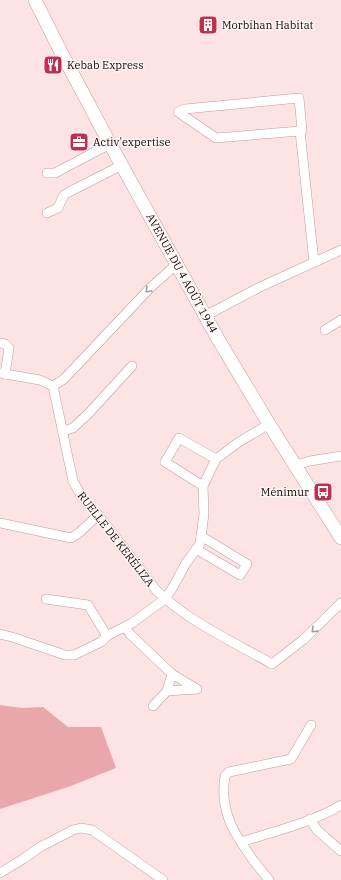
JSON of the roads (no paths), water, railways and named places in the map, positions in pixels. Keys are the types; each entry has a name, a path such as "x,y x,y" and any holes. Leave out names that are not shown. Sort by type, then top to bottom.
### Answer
{"street":[{"name":"AVENUE DU 4 AOÛT 1944","path":"35,0 110,144 205,316 341,538"},
{"path":"300,131 216,138 178,112 185,109 299,98 302,130 300,131 314,262"},
{"path":"47,173 56,173 110,144"},
{"path":"47,213 58,208 64,195 122,165"},
{"path":"205,316 258,288 341,250"},
{"path":"0,343 5,344 9,348 2,373 40,380 53,386 64,379 151,286 177,264"},
{"path":"325,330 341,320"},
{"path":"63,431 73,428 79,423 132,366"},
{"name":"RUELLE DE KERÉLIZA","path":"53,386 73,481 82,497 98,515 156,590 165,599 195,620 272,664 303,640 341,603"},
{"path":"0,634 12,636 65,655 74,655 101,642 107,636 124,627 165,599 186,563 200,544 204,514 203,486 216,459 239,442 270,424"},
{"path":"203,486 165,462 179,438 216,459"},
{"path":"296,465 341,456"},
{"path":"0,523 71,538 80,532 98,515"},
{"path":"196,550 240,575 247,564 201,536"},
{"path":"46,599 88,605 107,636"},
{"path":"124,627 172,674 197,689 167,691"},
{"path":"153,706 167,691 172,674"},
{"path":"269,880 253,860 228,819 224,801 225,776 229,772 291,759 311,725"},
{"path":"241,842 310,819 333,810 341,805"},
{"path":"310,819 317,830 341,851"},
{"path":"0,873 17,863 40,846 73,830 81,828 92,830 163,880"}],"place":[{"name":"Morbihan Habitat","path":"208,25"},
{"name":"Kebab Express","path":"53,65"},
{"name":"Activ'expertise","path":"79,142"},
{"name":"Ménimur","path":"323,492"}]}
